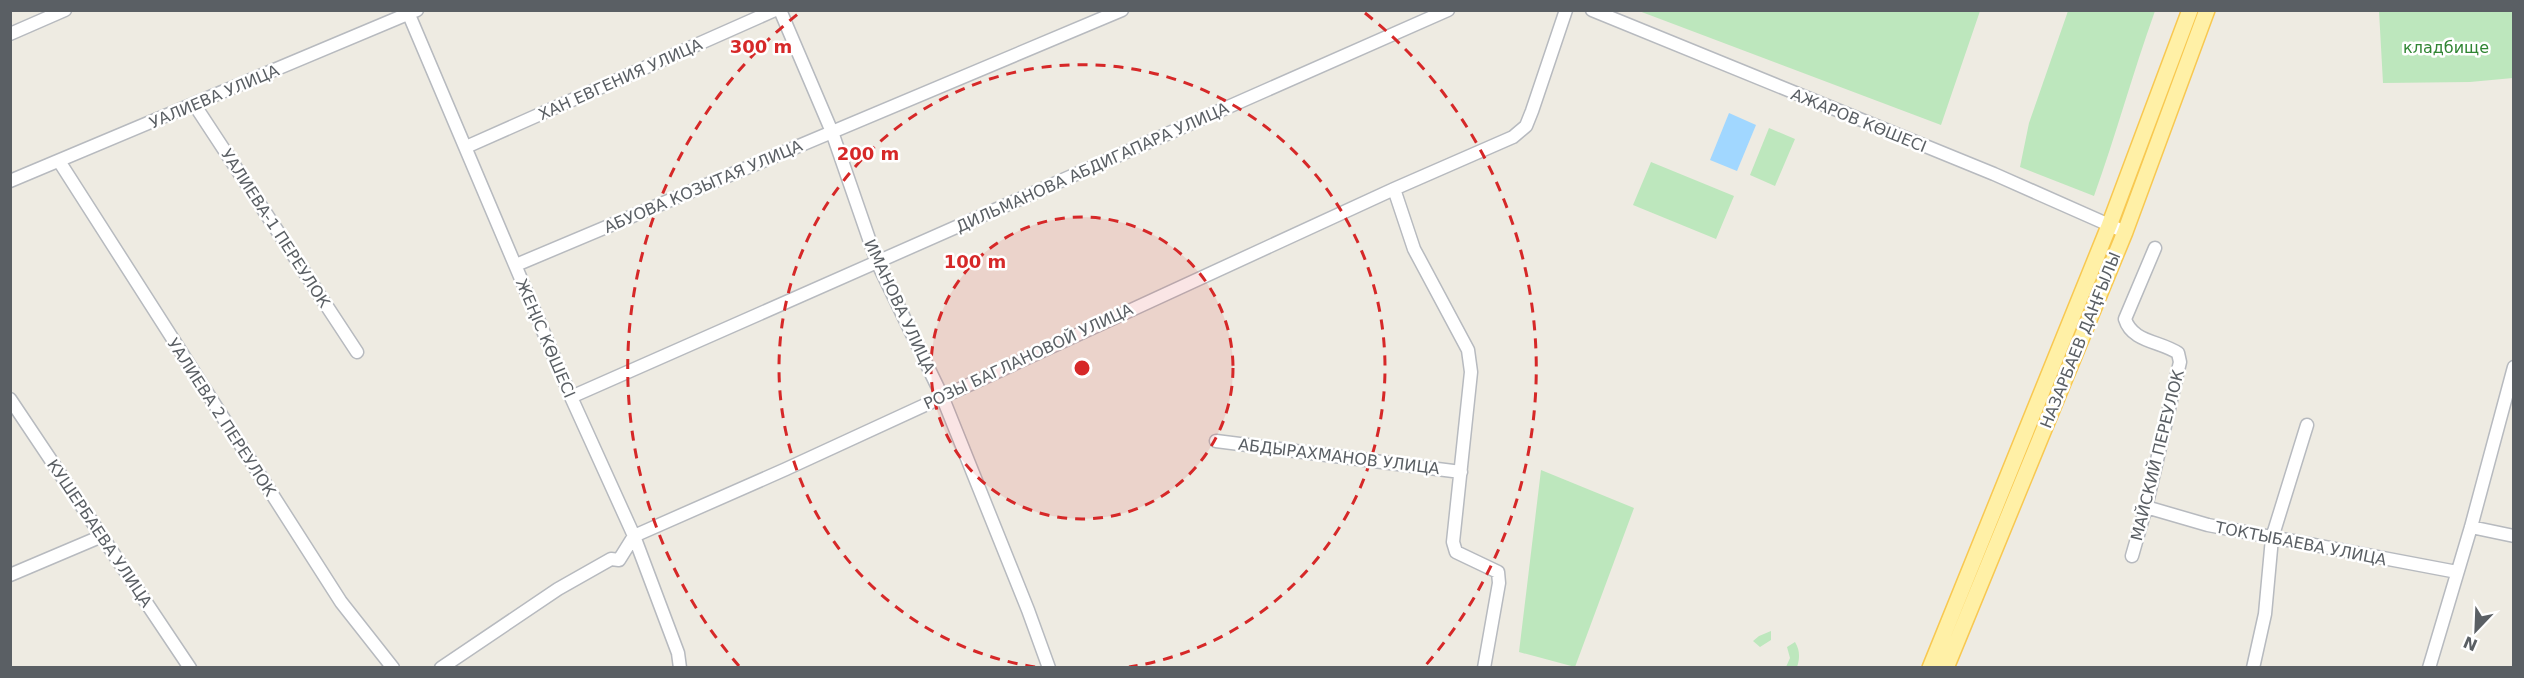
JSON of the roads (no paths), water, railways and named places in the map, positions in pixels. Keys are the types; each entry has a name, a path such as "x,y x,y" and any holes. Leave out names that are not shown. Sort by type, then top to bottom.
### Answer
{"main road":[{"name":"НАЗАРБАЕВ ДАҢҒЫЛЫ","path":"1930,668 2109,226 2190,10"},
{"name":"НАЗАРБАЕВ ДАҢҒЫЛЫ","path":"1946,668 2125,232 2207,10"}],"street":[{"path":"10,34 65,10"},
{"name":"ИМАНОВА УЛИЦА","path":"777,10 832,132 877,262 942,396 1049,668"},
{"name":"ХАН ЕВГЕНИЯ УЛИЦА","path":"466,147 777,10"},
{"name":"АБУОВА КОЗЫТАЯ УЛИЦА","path":"516,266 1122,10"},
{"name":"ДИЛЬМАНОВА АБДИГАПАРА УЛИЦА","path":"571,397 1448,10"},
{"name":"РОЗЫ БАГЛАНОВОЙ УЛИЦА","path":"634,536 1394,189 1513,137 1526,126 1566,10"},
{"name":"АЖАРОВ КӨШЕСІ","path":"1592,10 1994,174 2125,232"},
{"name":"ЖЕҢІС КӨШЕСІ","path":"411,12 571,397 634,536 678,653 680,668"},
{"name":"УАЛИЕВА УЛИЦА","path":"10,181 411,12"},
{"name":"УАЛИЕВА-1 ПЕРЕУЛОК","path":"194,104 357,352"},
{"name":"УАЛИЕВА 2 ПЕРЕУЛОК","path":"59,161 341,602 393,668"},
{"name":"АБДЫРАХМАНОВ УЛИЦА","path":"1394,189 1414,249 1468,350 1471,372 1453,542 1456,552 1498,572 1499,583 1484,668"},
{"name":"МАЙСКИЙ ПЕРЕУЛОК","path":"2132,556 2146,507 2180,362 2178,352 2136,335 2128,329 2125,319 2155,248"},
{"path":"2429,668 2471,527 2514,367"},
{"name":"КУШЕРБАЕВА УЛИЦА","path":"10,399 190,668"},
{"path":"2253,668 2265,614 2272,538 2307,425"},
{"name":"АБДЫРАХМАНОВ УЛИЦА","path":"1216,441 1461,472"},
{"name":"ТОКТЫБАЕВА УЛИЦА","path":"2146,507 2208,525 2457,572"},
{"path":"2471,527 2514,537"},
{"path":"10,575 102,536"},
{"path":"441,668 558,589 611,559 619,560 634,536"}],"water":[{"path":"1729,113 1756,125 1737,171 1710,160"}],"park label":[{"name":"кладбище","path":"2446,47"}]}
